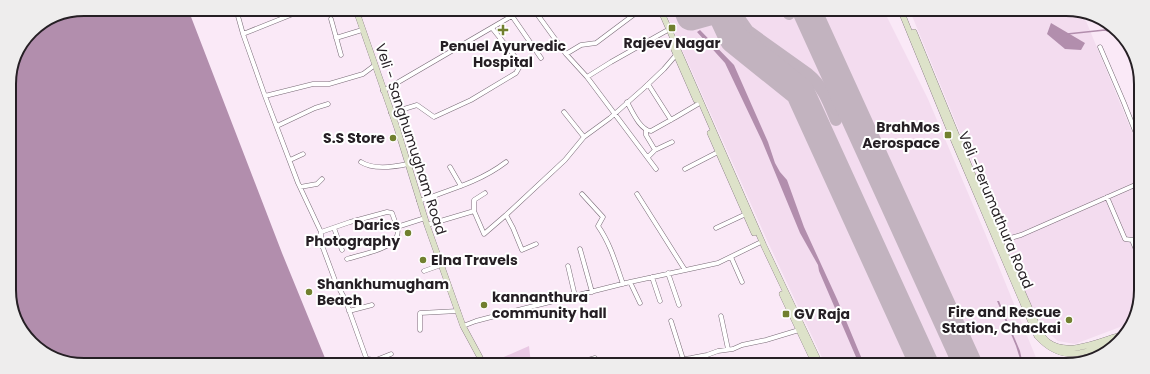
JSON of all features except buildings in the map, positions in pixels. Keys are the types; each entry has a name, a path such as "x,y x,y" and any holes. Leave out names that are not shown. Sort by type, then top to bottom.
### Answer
{"main road":[{"name":"Veli - Sanghumugham Road","path":"358,16 441,265 463,326 480,358"},
{"path":"659,16 718,152 812,358"},
{"path":"664,16 764,246 817,358"},
{"name":"Veli -Perumathura Road","path":"903,16 967,172 1037,336 1053,350 1064,354 1074,354 1105,345"},
{"path":"907,16 1039,330 1047,341 1056,347 1068,349 1080,348 1114,337"}],"street":[{"path":"238,16 265,96 300,188 321,232 321,243 336,283 345,299 367,358"},
{"path":"243,34 288,16"},
{"path":"383,91 512,16 541,58"},
{"path":"539,16 566,54 587,77 656,169"},
{"path":"566,54 580,46 596,43 632,16"},
{"path":"331,19 341,56"},
{"path":"391,113 417,105 434,117 471,100 516,72 520,66 520,63 492,28"},
{"path":"336,38 362,30"},
{"path":"587,77 666,32"},
{"path":"1100,47 1134,128"},
{"path":"485,193 474,200 474,211 484,234 565,160 584,137 615,114 648,84 676,55"},
{"path":"265,96 312,84 329,84 364,74 375,65"},
{"path":"648,84 671,120"},
{"path":"627,102 646,130 646,134 655,150"},
{"path":"277,126 315,108 328,104"},
{"path":"646,130 651,131 698,104"},
{"path":"564,112 584,137"},
{"path":"648,157 655,150 672,142"},
{"path":"685,170 718,152"},
{"path":"290,160 303,154"},
{"path":"361,162 367,166 394,167 408,164"},
{"path":"420,202 492,172 506,162"},
{"path":"450,167 461,186"},
{"path":"300,188 317,184 322,179"},
{"path":"1000,240 1021,235 1134,185"},
{"path":"582,194 603,217 598,226 602,231 623,284"},
{"path":"637,194 686,270"},
{"path":"1107,197 1125,239 1132,240 1134,245"},
{"path":"427,225 474,211"},
{"path":"321,232 387,212 392,213 397,227 397,236 391,243 384,247 347,259"},
{"path":"716,228 746,214"},
{"path":"506,215 522,250 536,244"},
{"path":"397,227 425,218"},
{"path":"334,228 342,250"},
{"path":"463,326 476,321 630,282 718,263 759,243"},
{"path":"580,249 592,292"},
{"path":"731,257 742,282"},
{"path":"424,272 441,265"},
{"path":"568,266 575,296"},
{"path":"668,273 679,305"},
{"path":"652,277 660,301"},
{"path":"630,282 640,303"},
{"path":"349,311 372,305"},
{"path":"420,330 420,313 458,311"},
{"path":"721,316 728,349"},
{"path":"671,322 683,358"},
{"path":"688,358 766,340 799,330"},
{"path":"381,358 391,354"}],"shaded area":[{"path":"191,16 282,253 325,358 84,358 67,356 58,353 39,341 23,320 17,303 16,290 16,80 18,67 23,54 30,43 39,33 50,25 71,17"},
{"path":"667,16 886,16 928,99 1036,358 822,358 766,238"},
{"path":"912,16 1066,16 1078,17 1086,21 1134,137 1134,290 1132,307 1125,324 1075,344 1058,341 1047,332 1033,310"},
{"path":"1051,23 1085,43 1081,50 1065,49 1047,34"},
{"path":"700,30 734,65 768,142 775,163 787,180 804,227 837,299 862,358 856,358 819,271 818,265 800,233 762,141 725,63 697,32"},
{"path":"997,301 999,301 1022,358 1020,358"},
{"path":"529,346 530,358 501,358"},
{"path":"1100,348 1092,353 1079,357 1065,358"}],"waterway":[{"path":"1067,34 1105,30 1108,31"}],"taxiway":[{"path":"738,16 748,31 808,74 818,84 825,95 836,120"}],"runway":[{"path":"723,16 734,39 800,92 921,358"},
{"path":"809,16 965,358"}],"place":[{"name":"Rajeev Nagar","path":"672,28"},
{"name":"Penuel Ayurvedic Hospital","path":"503,30"},
{"name":"BrahMos Aerospace","path":"948,135"},
{"name":"S.S Store","path":"393,138"},
{"name":"Darics Photography","path":"408,233"},
{"name":"Elna Travels","path":"423,260"},
{"name":"Shankhumugham Beach","path":"309,292"},
{"name":"kannanthura community hall","path":"484,305"},
{"name":"GV Raja","path":"786,314"},
{"name":"Fire and Rescue Station, Chackai","path":"1069,320"}]}
